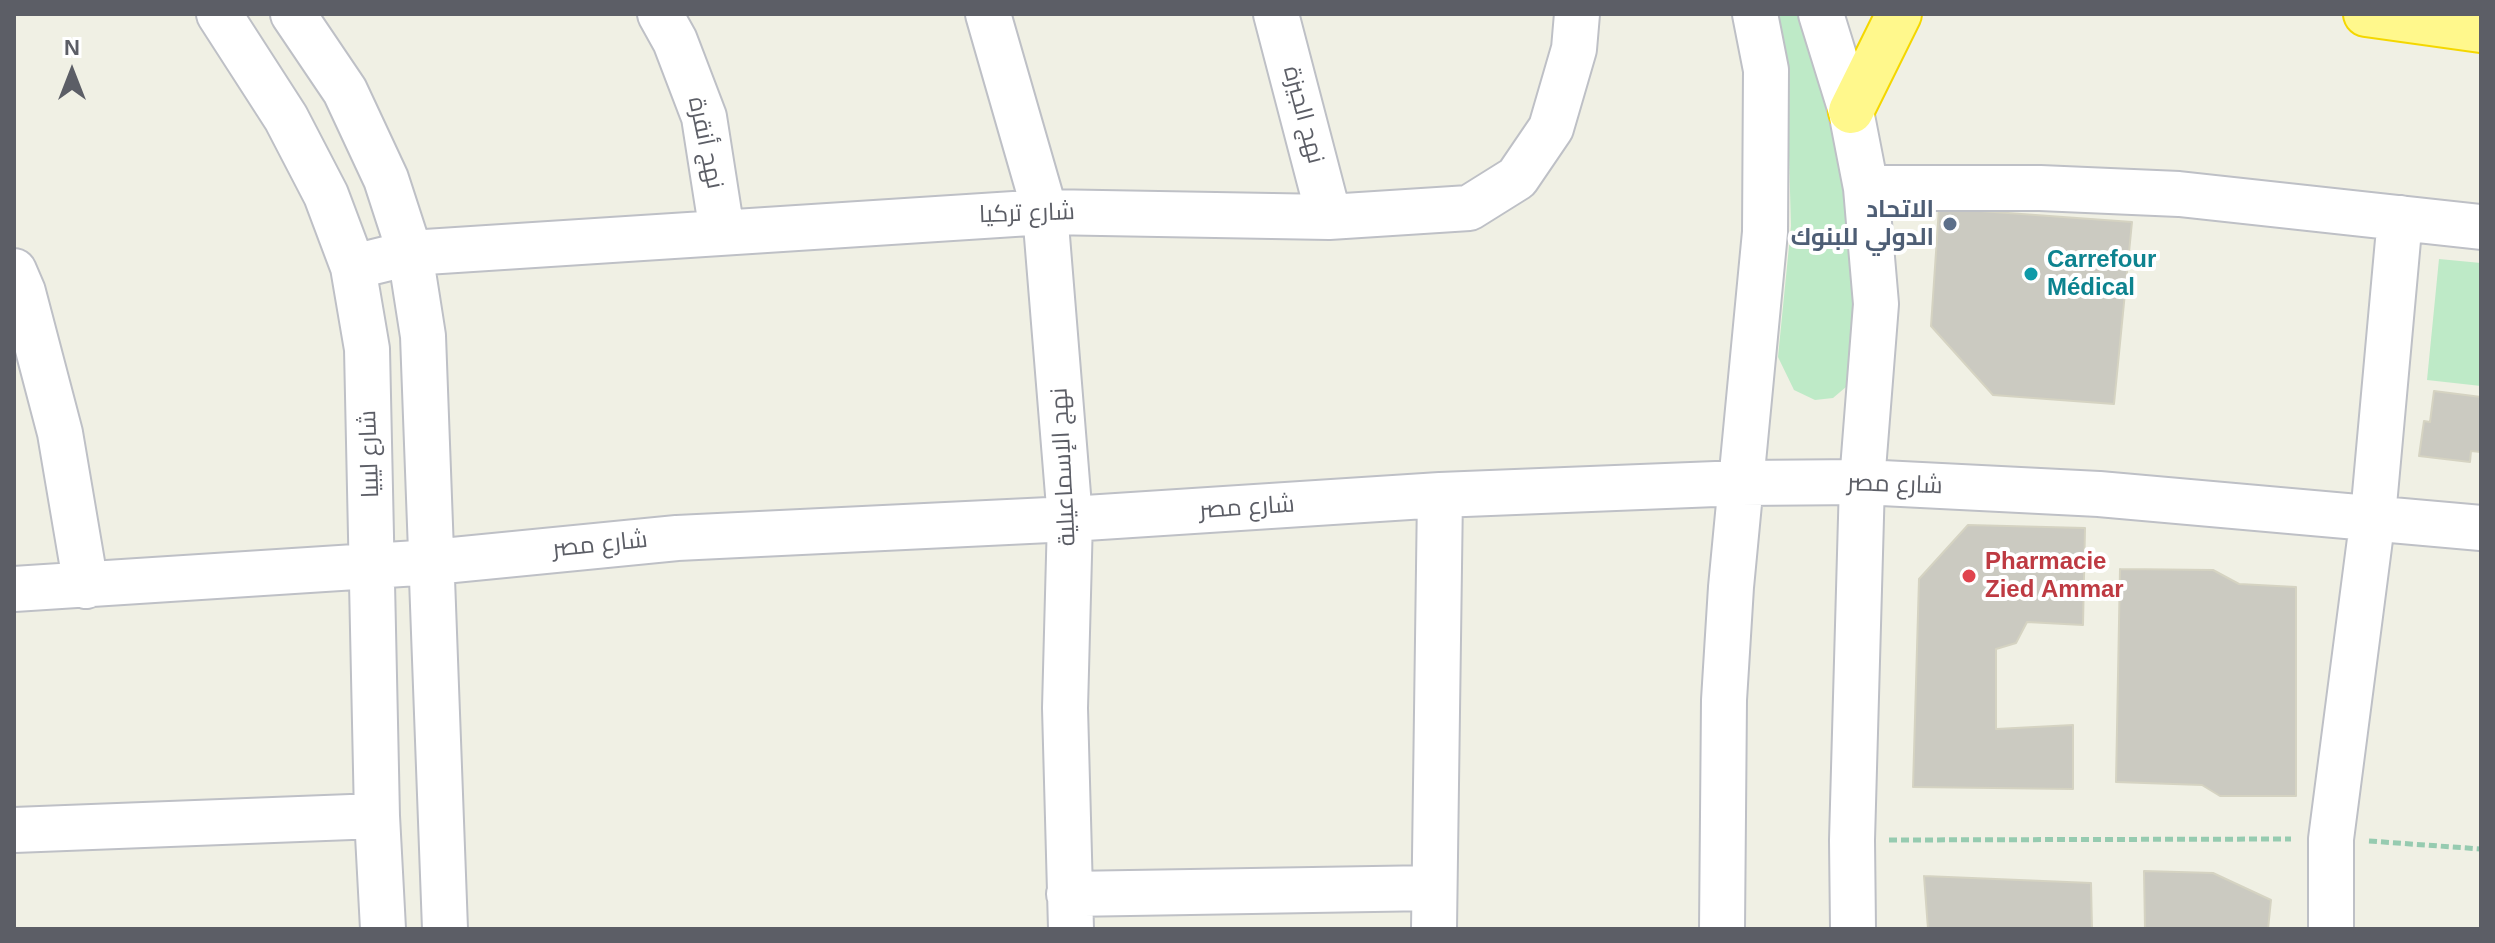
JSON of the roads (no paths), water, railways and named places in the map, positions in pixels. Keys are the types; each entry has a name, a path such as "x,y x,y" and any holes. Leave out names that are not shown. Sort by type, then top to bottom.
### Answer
{"highway":[{"path":"1851,111 1899,14"},
{"path":"2366,14 2481,30"}],"street":[{"name":"شارع ليبيا","path":"219,14 286,118 326,195 353,267 367,349 377,816 383,929"},
{"path":"293,14 345,91 386,179 410,253 423,336 445,929"},
{"name":"نهج أنقرة","path":"660,14 675,41 704,117 722,232"},
{"name":"نهج الإسماعيلية","path":"988,14 1045,212 1070,519 1065,708 1070,912"},
{"name":"نهج الجيزة","path":"1276,14 1329,217"},
{"name":"شارع تركيا","path":"353,267 410,253 1045,212 1329,217 1469,208 1517,178 1551,128 1574,49 1577,14"},
{"path":"1722,929 1724,700 1765,232 1766,70 1755,14"},
{"path":"1821,14 1851,111 1866,188 1876,304 1862,482 1852,840 1853,929"},
{"path":"1866,188 2040,188 2179,194 2481,227"},
{"path":"2331,929 2331,839 2373,516 2400,218"},
{"path":"14,271 23,292 60,433 86,586"},
{"name":"شارع مصر","path":"14,589 433,562 677,538 1070,519 1440,495 1741,483 1862,482 2099,494 2481,528"},
{"path":"1070,912 1434,908 1440,495"},
{"path":"14,830 377,816"}],"place":[{"name":"الاتحاد الدولي للبنوك","path":"1950,224"},
{"name":"Carrefour Médical","path":"2031,274"},
{"name":"Pharmacie Zied Ammar","path":"1969,576"}]}
